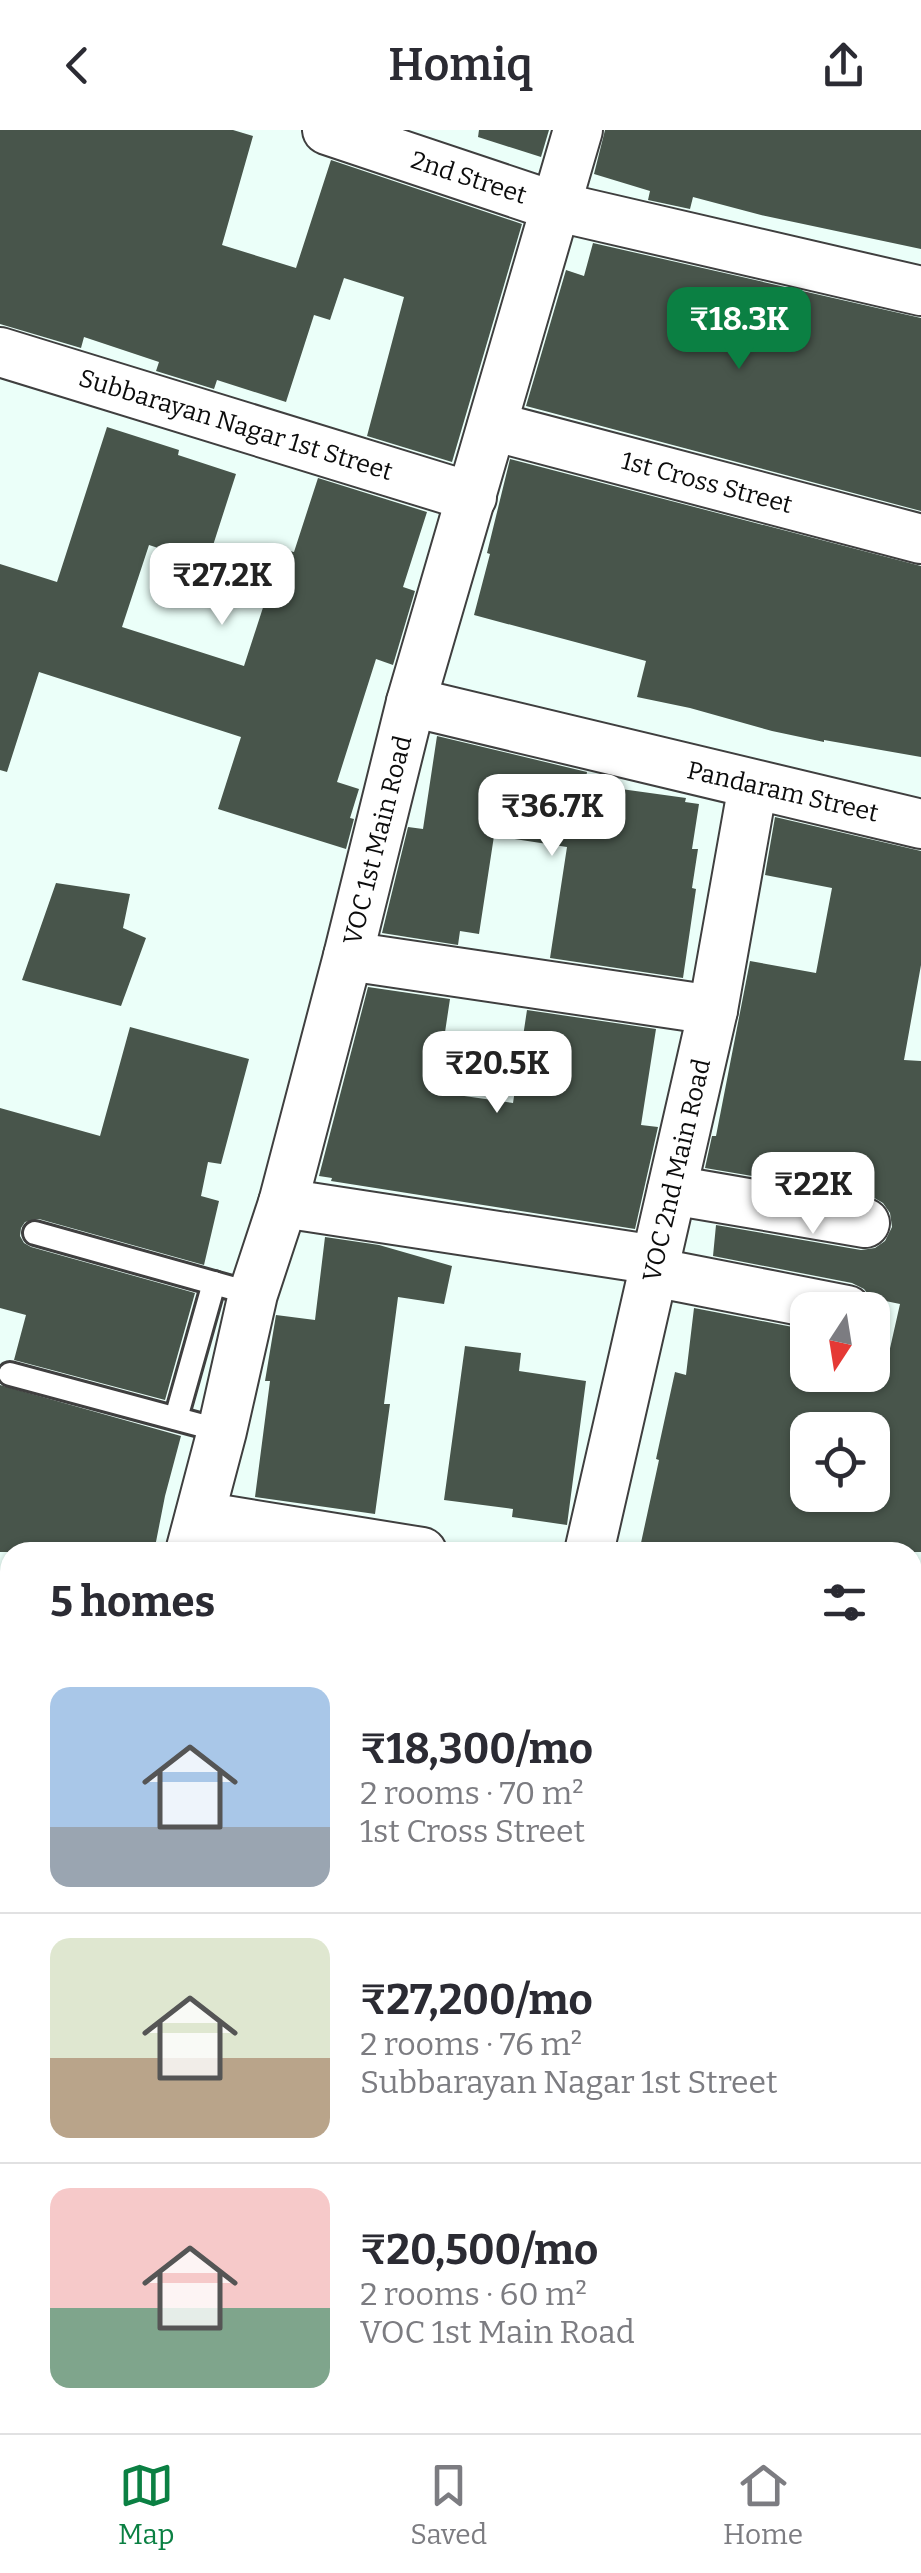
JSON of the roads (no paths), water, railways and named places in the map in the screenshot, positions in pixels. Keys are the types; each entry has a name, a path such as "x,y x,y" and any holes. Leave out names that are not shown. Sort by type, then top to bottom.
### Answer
{"street":[{"name":"2nd Street","path":"327,130 554,206 921,291"},
{"name":"VOC 1st Main Road","path":"195,1534 222,1432 233,1289 283,1203 411,702 578,130"},
{"name":"Subbarayan Nagar 1st Street","path":"0,352 472,497"},
{"name":"1st Cross Street","path":"492,426 921,539"},
{"name":"Pandaram Street","path":"411,702 921,824"},
{"name":"VOC 2nd Main Road","path":"591,1542 713,1010 753,784"},
{"path":"348,956 713,1010"},
{"path":"672,1190 865,1222"},
{"path":"283,1203 654,1266 790,1297"},
{"path":"195,1534 296,1542"}],"lane":[{"path":"35,1234 233,1289 176,1418"},
{"path":"10,1374 222,1432"}]}
